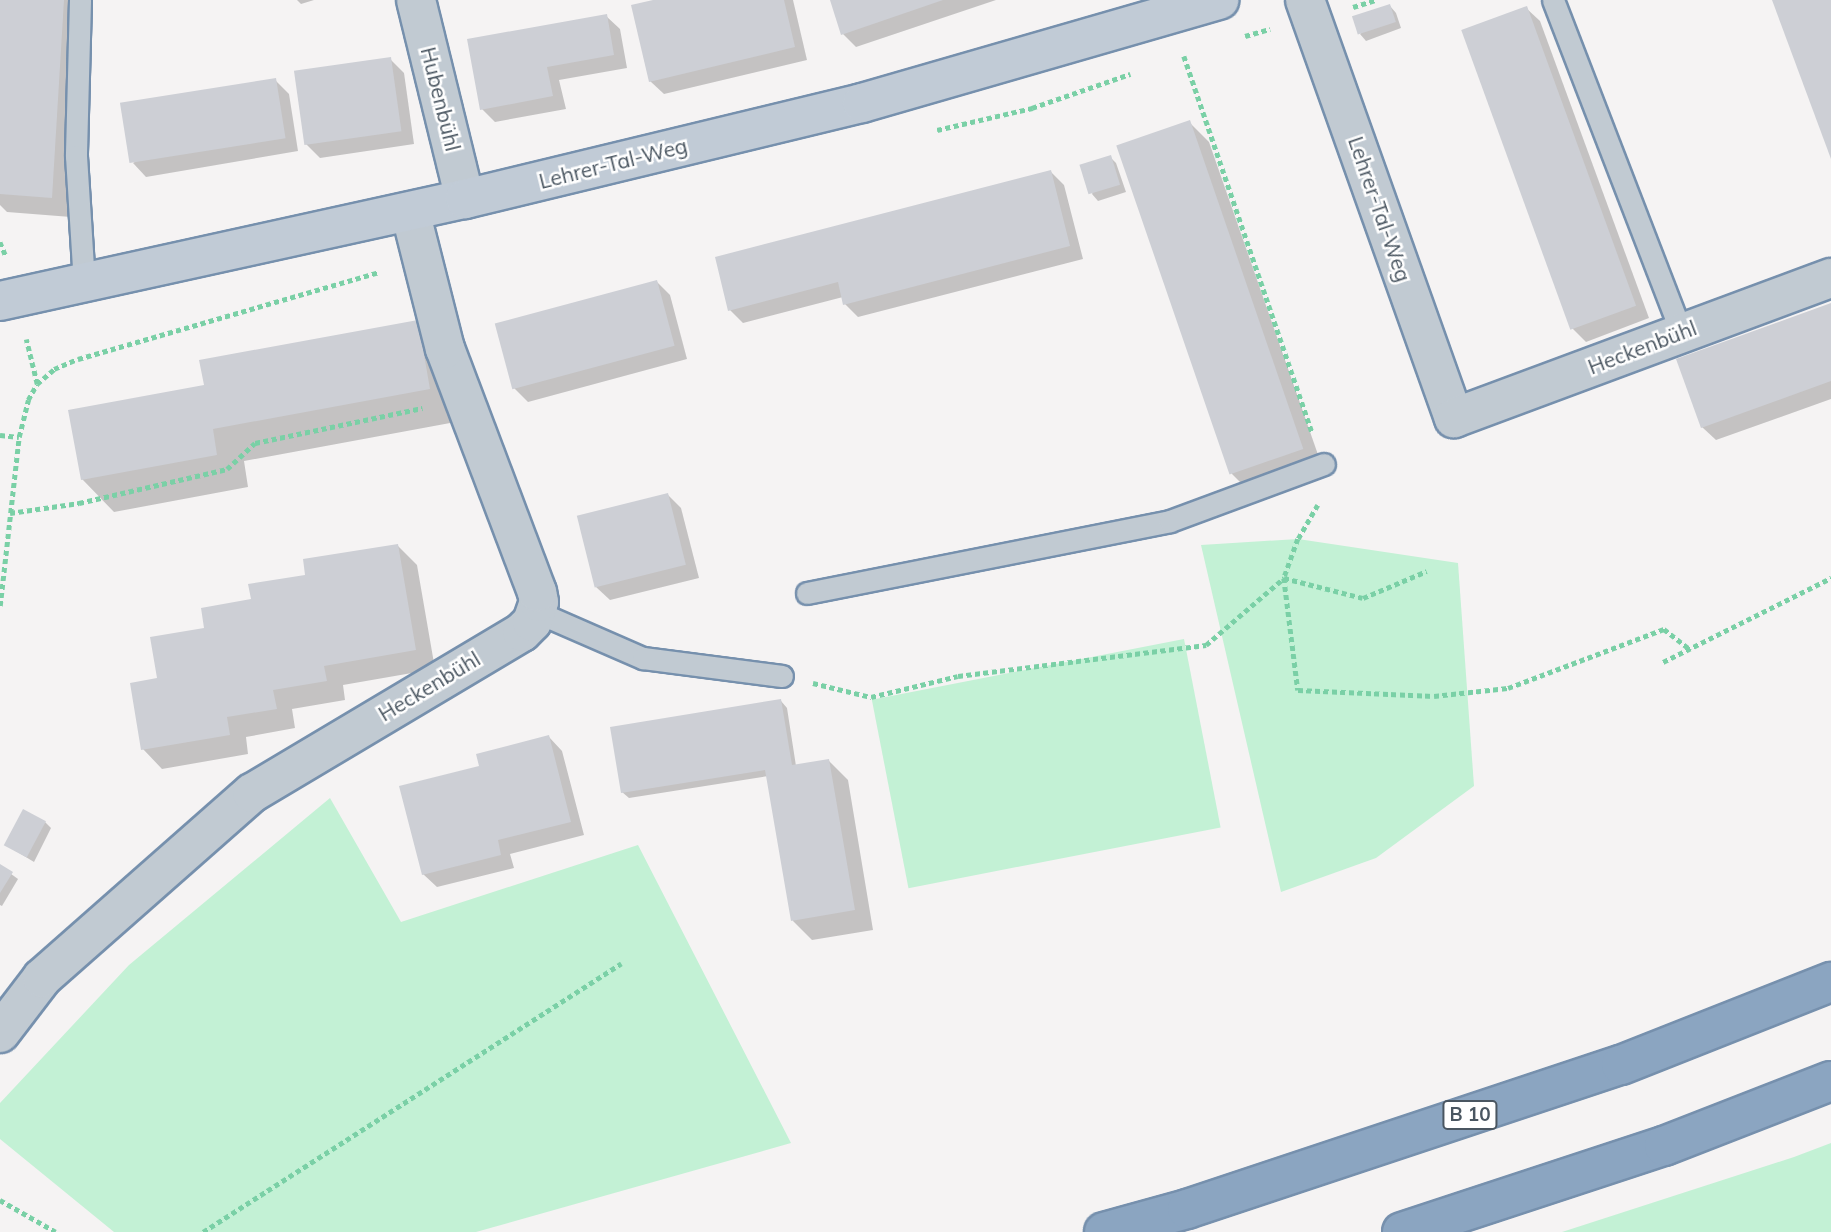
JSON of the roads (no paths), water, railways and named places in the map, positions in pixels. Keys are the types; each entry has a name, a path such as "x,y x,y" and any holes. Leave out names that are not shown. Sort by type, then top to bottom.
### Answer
{"highway":[{"name":"B 10","path":"1104,1232 1200,1205 1620,1065 1831,982"},
{"path":"1402,1232 1664,1146 1831,1081"}],"street":[{"name":"Hubenbühl","path":"416,0 465,199"},
{"name":"Lehrer-Tal-Weg","path":"8,300 465,199 862,103 1219,0"},
{"name":"Lehrer-Tal-Weg","path":"1305,0 1454,418"},
{"path":"410,211 445,349 537,592 537,612"},
{"name":"Heckenbühl","path":"1454,418 1681,331 1831,278"},
{"name":"Heckenbühl","path":"0,1033 42,978 252,793 522,632 537,612"}],"lane":[{"path":"80,0 76,156 84,284"},
{"path":"1553,0 1681,331"},
{"path":"807,593 1170,521 1324,464"},
{"path":"537,612 643,659 782,676"}]}
